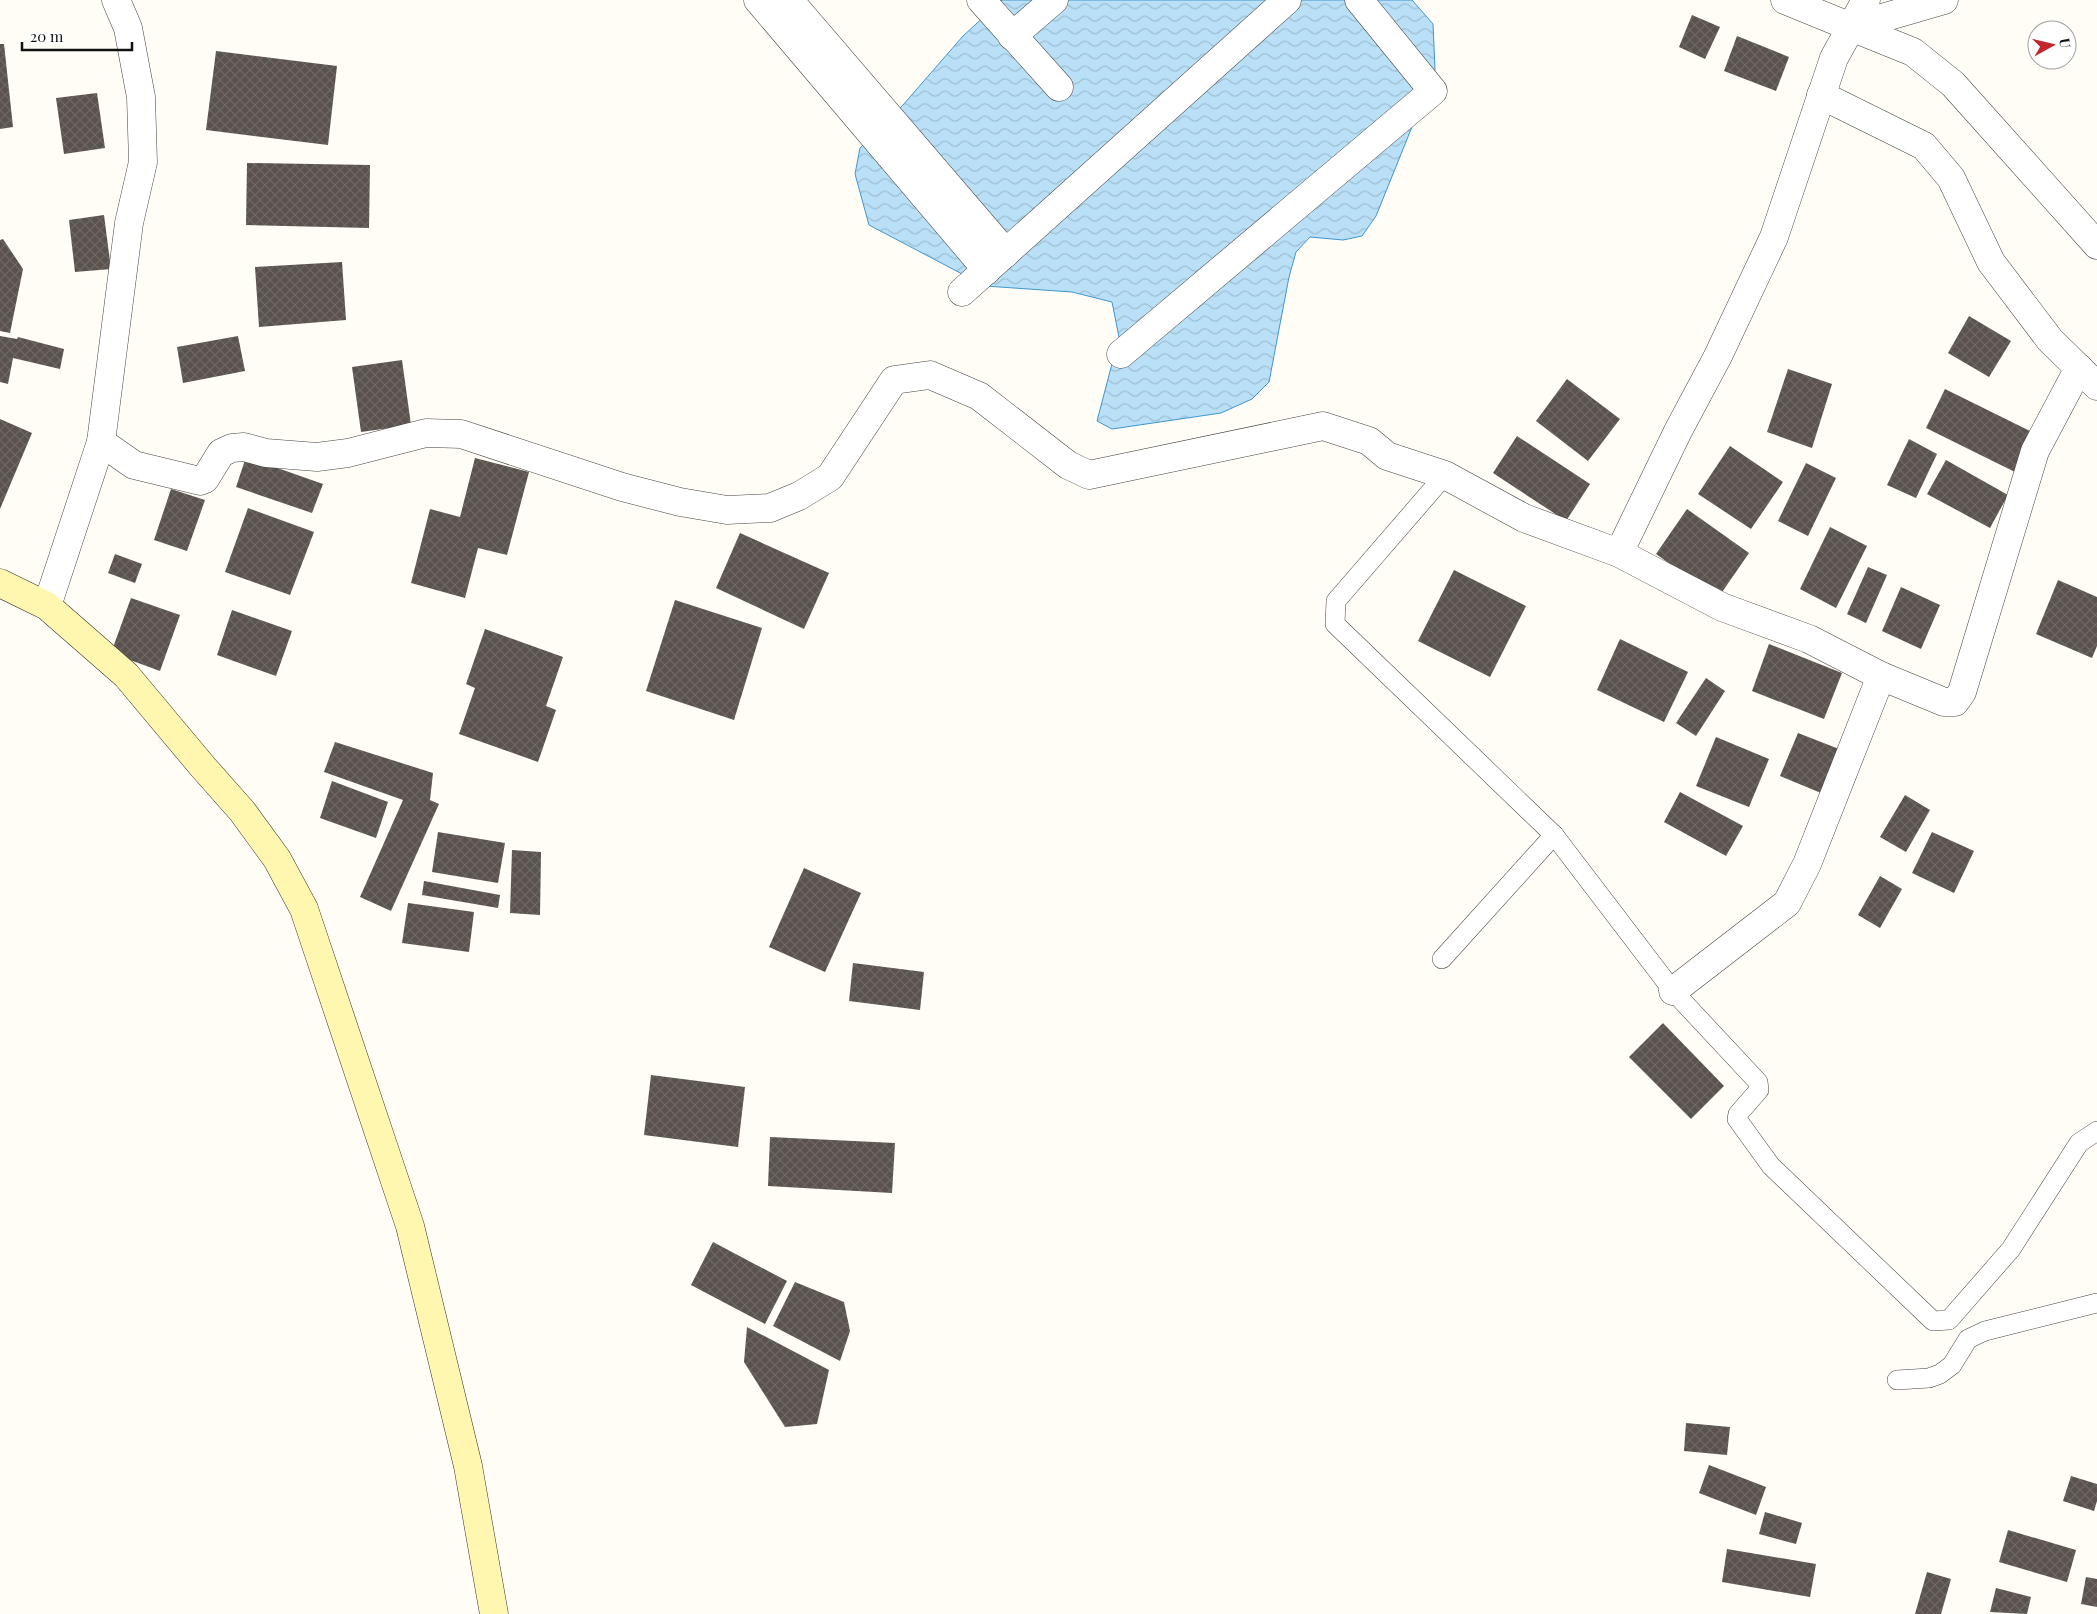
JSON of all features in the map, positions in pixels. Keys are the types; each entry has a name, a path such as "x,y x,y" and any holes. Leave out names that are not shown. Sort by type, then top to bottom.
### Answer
{"street":[{"path":"47,606 101,442 129,223 142,162 141,97 128,28 116,0"},
{"path":"758,0 996,261"},
{"path":"790,0 996,261"},
{"path":"981,0 1059,87"},
{"path":"1012,36 1054,0"},
{"path":"962,292 1287,0"},
{"path":"1121,354 1433,91 1359,0"},
{"path":"1785,0 1913,52 1953,84 2097,245"},
{"path":"1619,553 1678,431 1718,356 1774,237 1834,58 1866,0"},
{"path":"1851,27 1944,0"},
{"path":"101,442 134,465 200,481 206,479 221,453 232,448 244,447 266,453 317,457 348,453 426,433 461,434 622,487 680,502 727,510 748,510 770,508 799,496 830,477 894,380 930,375 979,396 1068,465 1089,474 1323,426 1369,441 1387,456 1445,475 1524,518 1619,553 1722,607 1810,639 1881,676 1944,702 1955,702 1962,692 2035,451 2088,377 2050,340 1991,262 1951,178 1924,146 1821,95"},
{"path":"0,583 47,606 126,675 203,767 242,810 277,859 304,909 410,1226 468,1466 494,1614"},
{"path":"1673,991 1787,903 1807,864 1881,676"}],"lane":[{"path":"1445,475 1336,601 1335,624 1554,835 1673,991 1758,1082 1759,1090 1738,1114 1737,1119 1771,1166 1933,1321 1949,1320 2011,1249 2079,1143 2097,1131"},
{"path":"1442,959 1554,835"},
{"path":"1897,1380 1929,1378 1940,1374 1952,1365 1968,1339 1985,1331 2097,1303"}],"water":[{"path":"1002,0 1412,0 1433,24 1435,70 1376,216 1362,236 1343,240 1310,237 1296,252 1289,277 1269,382 1252,399 1221,413 1112,429 1097,421 1119,337 1112,302 1072,292 985,286 869,225 855,174 860,148 903,105 963,36"}],"building":[{"path":"1692,15 1720,27 1705,59 1679,47"},
{"path":"1737,36 1789,57 1776,91 1724,71"},
{"path":"0,44 4,44 13,127 0,129"},
{"path":"216,51 337,66 328,145 206,130"},
{"path":"97,93 105,148 64,154 56,98"},
{"path":"247,163 370,165 369,228 246,225"},
{"path":"104,215 111,269 75,272 69,220"},
{"path":"3,239 23,269 10,333 0,331 0,240"},
{"path":"342,262 346,320 259,327 255,267"},
{"path":"1969,316 2011,341 1989,377 1948,353"},
{"path":"0,336 17,339 18,337 64,349 60,369 13,358 8,384 0,382"},
{"path":"238,336 245,371 183,383 177,347"},
{"path":"402,360 411,425 361,432 352,367"},
{"path":"1788,369 1832,384 1812,448 1767,432"},
{"path":"1567,379 1620,419 1588,461 1536,421"},
{"path":"1945,389 2038,435 2019,474 1926,428"},
{"path":"0,419 32,433 0,509"},
{"path":"1517,436 1590,484 1566,521 1493,473"},
{"path":"1909,439 1937,454 1916,498 1887,485"},
{"path":"1730,446 1783,482 1751,529 1698,494"},
{"path":"246,457 323,484 312,513 236,487"},
{"path":"475,458 529,472 507,555 478,548 465,598 411,583 430,509 460,517"},
{"path":"1946,460 2008,495 1990,528 1927,494"},
{"path":"1806,463 1836,478 1808,536 1778,521"},
{"path":"171,489 205,500 187,551 154,540"},
{"path":"248,508 314,532 290,595 225,572"},
{"path":"1687,509 1749,553 1718,598 1656,554"},
{"path":"1830,527 1867,546 1836,608 1800,589"},
{"path":"740,533 829,573 804,629 716,588"},
{"path":"115,554 142,564 135,583 108,573"},
{"path":"1868,567 1887,575 1866,623 1847,614"},
{"path":"1454,570 1526,606 1490,677 1418,641"},
{"path":"2058,580 2097,597 2097,646 2092,658 2036,634"},
{"path":"1901,587 1940,605 1921,649 1882,631"},
{"path":"131,598 180,615 160,671 111,653"},
{"path":"675,600 762,628 734,720 646,691"},
{"path":"232,610 292,631 276,676 217,655"},
{"path":"485,629 563,657 546,706 556,710 538,762 459,734 475,688 466,684"},
{"path":"1620,639 1688,672 1664,722 1597,690"},
{"path":"1769,644 1842,673 1824,719 1752,691"},
{"path":"1706,678 1725,691 1696,736 1676,723"},
{"path":"1798,733 1839,749 1821,793 1780,776"},
{"path":"1716,737 1769,759 1749,807 1696,786"},
{"path":"335,742 433,773 430,800 439,804 391,911 360,897 403,800 324,772"},
{"path":"332,781 388,802 376,838 320,818"},
{"path":"1680,792 1743,826 1726,856 1664,822"},
{"path":"1905,795 1930,810 1906,852 1880,837"},
{"path":"438,832 505,843 498,883 432,872"},
{"path":"1932,832 1974,851 1954,893 1912,873"},
{"path":"512,850 541,852 540,915 510,913"},
{"path":"804,868 861,893 825,972 769,947"},
{"path":"1880,876 1902,889 1880,928 1858,915"},
{"path":"424,881 500,895 498,908 422,895"},
{"path":"408,903 474,912 469,952 402,943"},
{"path":"853,963 924,972 920,1010 849,1001"},
{"path":"1663,1023 1724,1086 1691,1119 1629,1057"},
{"path":"651,1075 745,1087 738,1147 644,1135"},
{"path":"770,1137 895,1143 892,1193 768,1186"},
{"path":"713,1242 787,1281 765,1324 691,1285"},
{"path":"795,1282 844,1302 850,1331 840,1361 773,1326"},
{"path":"747,1327 829,1370 817,1424 785,1427 744,1362"},
{"path":"1686,1423 1730,1427 1727,1455 1684,1451"},
{"path":"1709,1465 1766,1487 1756,1515 1699,1493"},
{"path":"2071,1476 2097,1484 2097,1501 2094,1511 2063,1501"},
{"path":"1765,1512 1802,1523 1796,1544 1759,1534"},
{"path":"2008,1530 2076,1550 2067,1582 1999,1562"},
{"path":"1727,1549 1816,1564 1810,1597 1722,1582"},
{"path":"1927,1572 1951,1579 1941,1614 1915,1614"},
{"path":"2086,1577 2097,1579 2097,1607 2081,1604"},
{"path":"1996,1588 2031,1597 2027,1614 1990,1612"}]}
